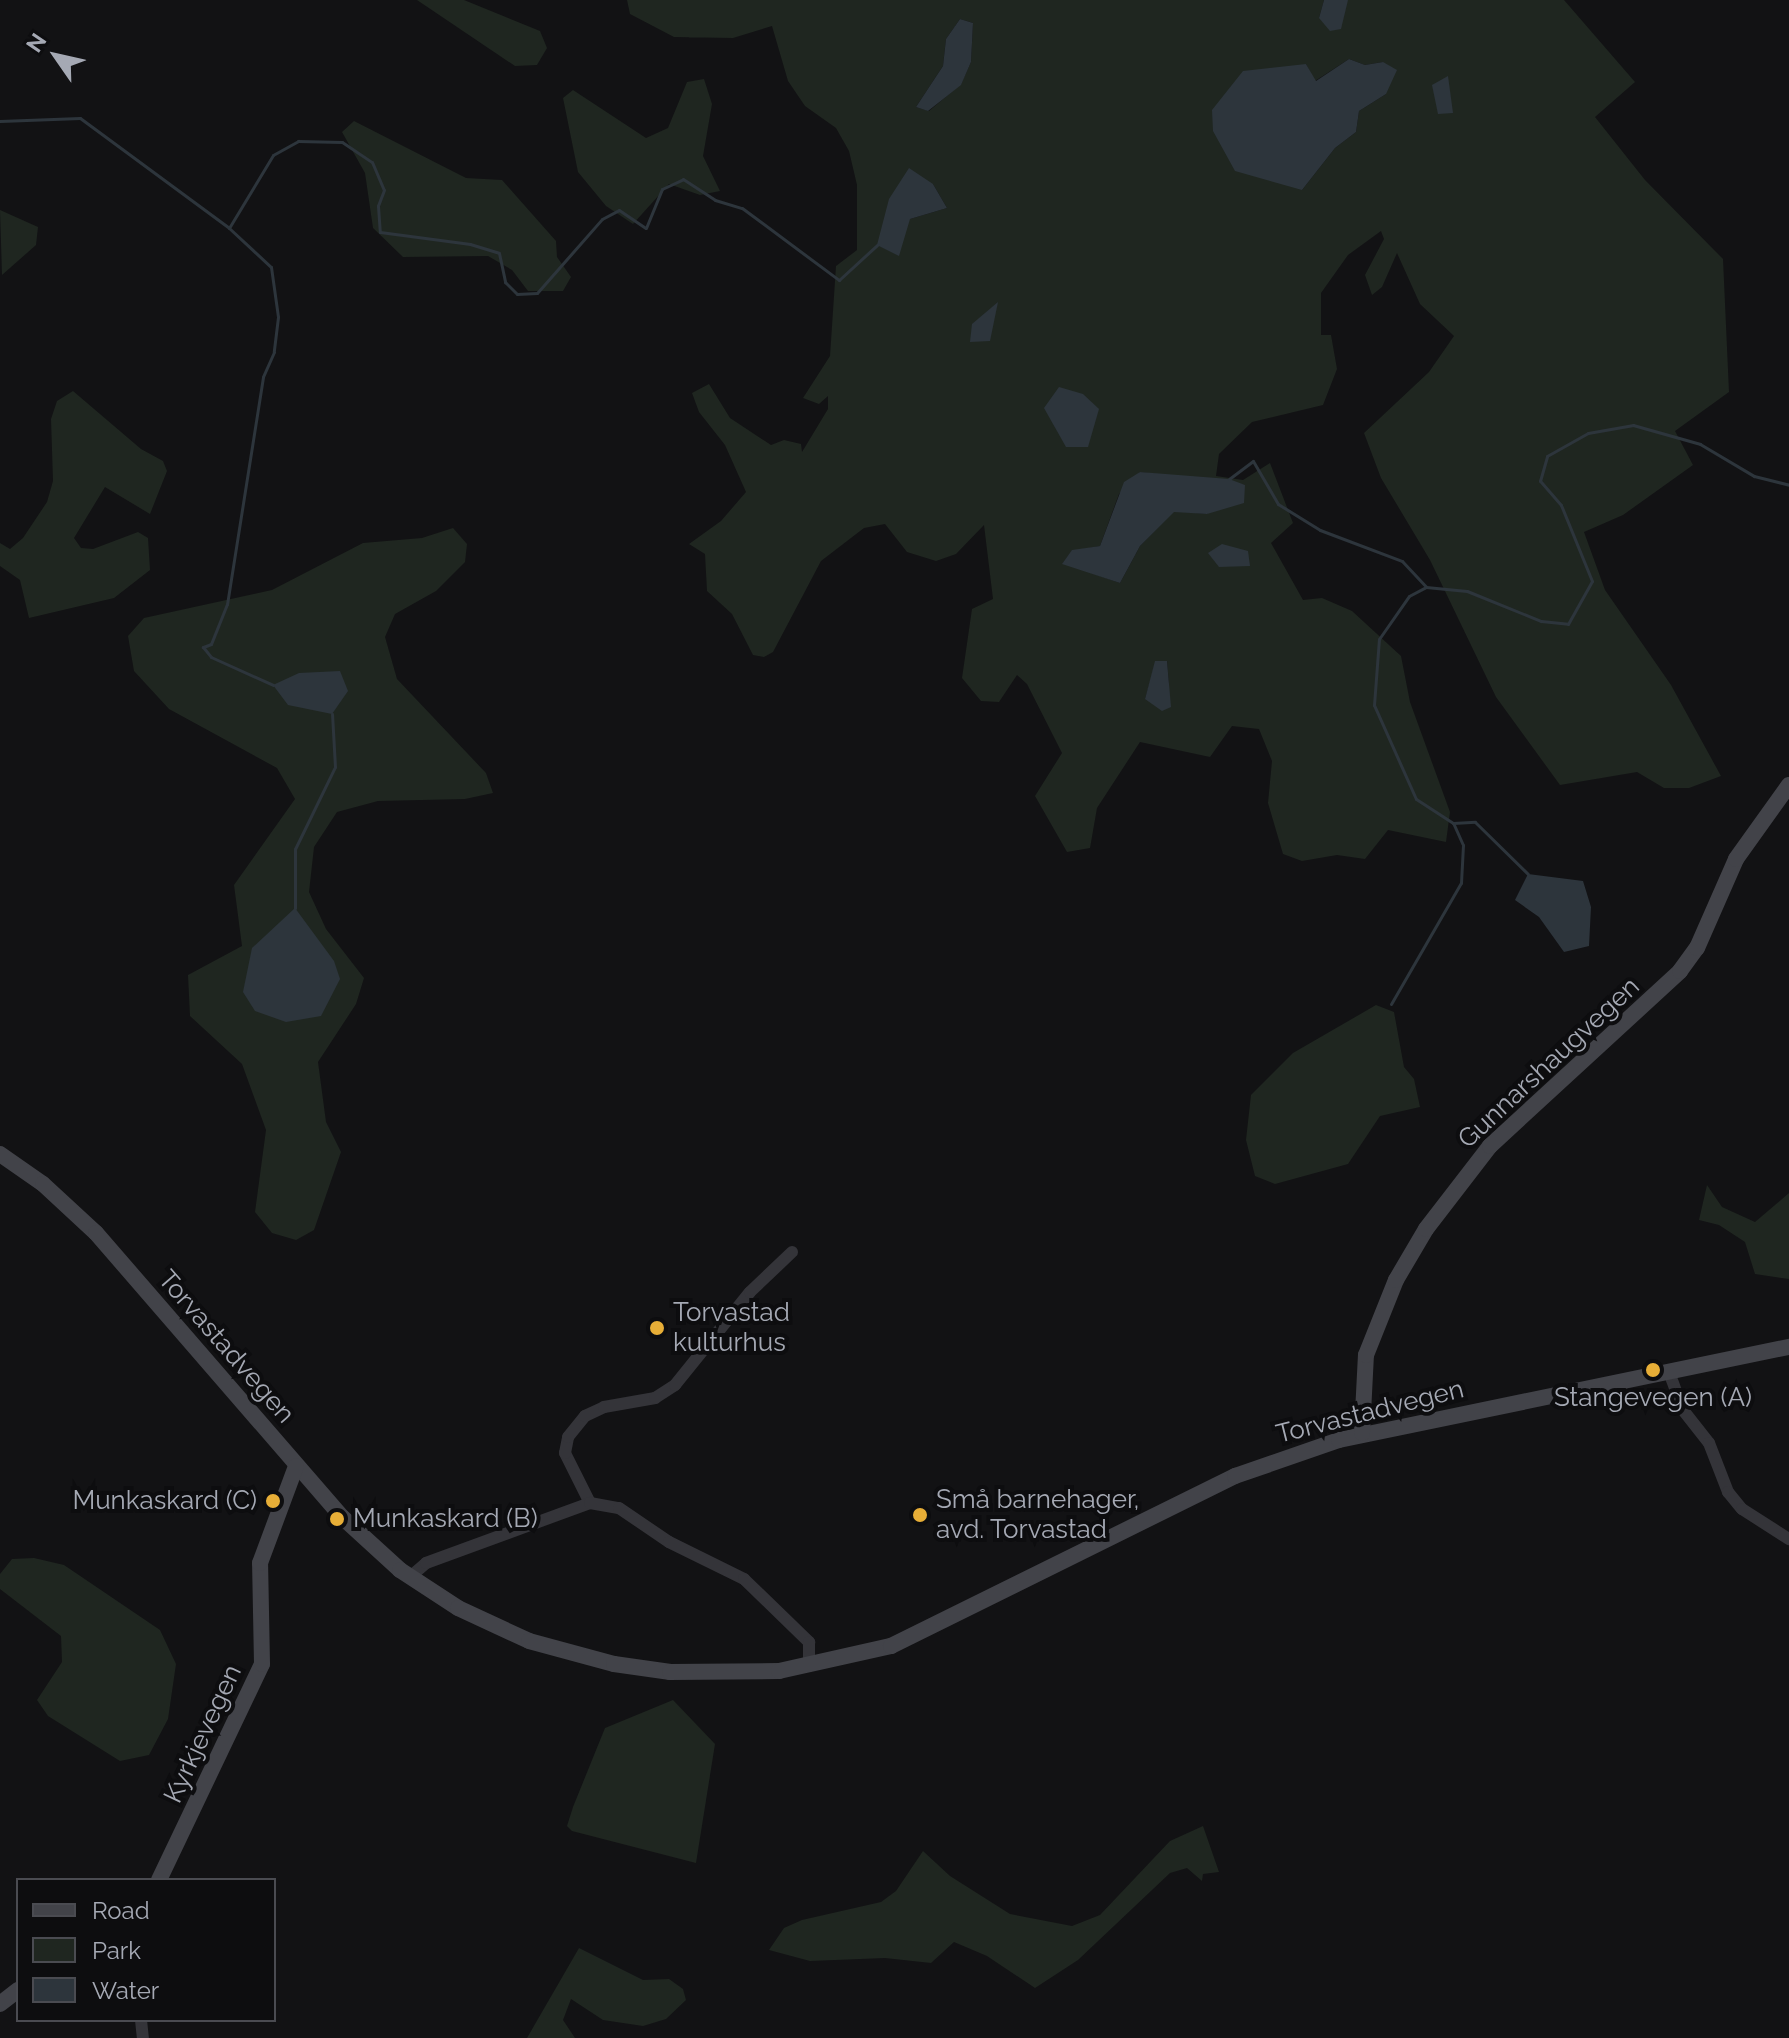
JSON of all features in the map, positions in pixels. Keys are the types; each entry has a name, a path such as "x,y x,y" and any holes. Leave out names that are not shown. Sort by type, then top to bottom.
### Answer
{"main road":[{"name":"Gunnarshaugvegen","path":"1362,1433 1366,1355 1396,1280 1426,1229 1490,1146 1680,971 1697,948 1736,859 1789,785"},
{"name":"Torvastadvegen","path":"0,1154 43,1184 96,1233 296,1466 362,1538 410,1577 514,1635 603,1662 703,1674 809,1666 913,1638 1235,1476 1362,1433 1789,1347"},
{"name":"Kyrkjevegen","path":"160,1878 262,1664 260,1563 296,1466"},
{"path":"0,2004 16,1992"}],"street":[{"path":"590,1503 565,1453 576,1426 604,1407 655,1398 675,1385 750,1292 792,1252"},
{"path":"1669,1372 1683,1410 1709,1443 1728,1492 1742,1509 1789,1539"},
{"path":"410,1577 426,1563 590,1503 619,1508 669,1542 744,1579 809,1642 809,1666"}],"green space":[{"path":"417,0 464,0 540,31 547,48 537,65 515,66"},
{"path":"627,0 1324,0 1319,18 1348,0 1564,0 1635,82 1595,117 1645,180 1723,259 1729,392 1675,431 1693,465 1623,515 1584,532 1605,590 1671,685 1721,776 1689,788 1664,788 1637,772 1560,785 1496,697 1430,560 1381,478 1364,433 1429,372 1454,336 1420,304 1397,253 1382,287 1372,295 1365,275 1384,239 1381,231 1348,255 1321,293 1321,335 1331,335 1337,369 1323,405 1252,422 1219,454 1216,476 1243,480 1270,463 1293,523 1271,543 1303,600 1322,598 1352,611 1401,656 1410,702 1450,812 1446,842 1388,830 1365,859 1337,855 1302,861 1283,854 1268,803 1272,761 1259,729 1232,726 1210,757 1140,742 1097,808 1090,848 1067,852 1035,796 1062,753 1027,684 1017,675 999,702 981,701 962,678 972,609 993,599 984,525 956,554 936,561 907,552 885,524 864,528 821,561 773,652 764,657 753,655 732,614 707,591 705,554 689,544 721,521 746,492 725,445 699,412 692,393 709,384 730,418 771,445 784,440 801,444 802,452 828,409 828,396 819,404 803,398 830,356 836,266 857,250 857,185 849,151 836,128 805,106 788,81 772,26 733,38 674,37 630,14","holes":["960,19 973,23 971,62 961,84 929,111 916,107 943,66 946,39","1349,59 1365,65 1383,62 1386,94 1359,111 1356,132 1335,148 1302,190 1306,64 1315,81","933,184 947,208 910,219","1140,472 1245,485 1207,514 1174,511 1140,546 1120,583 1063,563 1072,551 1100,546 1119,494","1156,661 1167,661 1169,684 1145,699"]},
{"path":"704,79 712,104 703,156 720,191 700,195 669,184 633,224 606,206 578,172 563,98 573,90 646,138 668,128 687,82"},
{"path":"354,121 466,178 502,180 556,241 557,257 571,277 563,291 528,291 512,270 488,256 403,257 373,228 365,173 342,132"},
{"path":"0,210 38,227 36,245 2,275"},
{"path":"73,391 141,449 163,461 167,471 150,514 105,487 74,538 81,548 93,549 138,532 148,538 150,570 114,598 29,618 20,580 0,566 0,543 10,549 23,538 47,502 53,481 51,419 57,401"},
{"path":"453,528 467,544 465,562 436,591 395,614 385,637 397,679 486,773 493,793 465,799 378,801 337,812 314,847 309,892 326,929 364,978 356,1004 318,1062 326,1122 341,1152 314,1230 296,1240 272,1233 255,1212 266,1130 242,1064 190,1016 188,975 242,946 234,885 295,799 277,768 169,709 134,671 128,636 144,618 272,590 363,543 422,538"},
{"path":"1376,1005 1394,1012 1404,1067 1414,1079 1420,1107 1380,1116 1348,1164 1275,1184 1255,1176 1246,1140 1251,1095 1293,1053"},
{"path":"1707,1185 1722,1207 1755,1222 1789,1193 1789,1279 1755,1274 1745,1242 1719,1225 1699,1220"},
{"path":"34,1558 64,1565 160,1630 176,1664 168,1719 149,1755 120,1761 48,1716 37,1700 62,1662 61,1636 0,1589 0,1574 12,1559"},
{"path":"673,1700 715,1744 696,1863 572,1831 567,1826 573,1807 605,1728"},
{"path":"1203,1826 1219,1872 1203,1874 1202,1881 1187,1868 1170,1873 1078,1960 1035,1988 987,1956 954,1942 931,1963 885,1958 810,1961 769,1950 784,1928 802,1920 881,1902 896,1891 923,1851 950,1876 1010,1914 1072,1926 1100,1915 1170,1841"},
{"path":"579,1948 643,1980 669,1979 683,1989 686,2000 666,2019 643,2026 603,2020 571,1999 563,2020 575,2038 527,2038"}],"water":[{"path":"1324,0 1348,0 1341,29 1330,31 1319,18"},
{"path":"960,19 973,23 971,62 961,85 928,111 916,107 943,66 946,39"},
{"path":"1349,59 1365,65 1383,62 1397,70 1386,94 1359,111 1356,132 1335,148 1302,190 1235,171 1213,131 1212,110 1243,71 1306,64 1316,81"},
{"path":"1448,76 1453,113 1438,114 1432,85"},
{"path":"909,168 933,184 947,208 910,219 899,256 877,245 889,199"},
{"path":"998,302 990,341 970,342 972,324"},
{"path":"1059,387 1083,394 1099,409 1088,447 1066,447 1044,408"},
{"path":"1140,472 1229,479 1245,485 1244,503 1207,514 1174,512 1140,546 1120,583 1062,564 1072,550 1100,546 1124,482"},
{"path":"1222,544 1248,551 1250,566 1219,567 1208,553"},
{"path":"1155,661 1167,661 1171,707 1162,711 1145,699"},
{"path":"340,671 348,691 332,714 288,705 273,685 299,673"},
{"path":"1528,874 1583,881 1591,907 1589,946 1564,952 1539,917 1515,900"},
{"path":"295,908 334,961 340,979 321,1016 286,1022 255,1011 243,992 252,948"}],"waterway":[{"path":"0,121 80,118 229,228 271,267 278,317 274,352 263,377 227,604 211,644 203,647 211,657 273,685"},
{"path":"229,228 273,155 298,141 342,142 372,162 384,190 378,206 380,232 470,244 499,253 505,282 517,294 537,293 602,219 619,210 646,228 662,189 683,179 715,200 742,208 839,280 877,245"},
{"path":"1391,1004 1461,883 1463,845 1453,823 1416,799 1374,705 1379,639 1409,596 1426,587 1467,591 1541,621 1568,624 1592,581 1561,505 1540,481 1547,456 1588,433 1633,425 1700,444 1754,476 1789,485"},
{"path":"1229,479 1253,461 1278,504 1320,530 1402,561 1426,587"},
{"path":"295,908 295,849 335,767 332,714"},
{"path":"1453,823 1475,822 1528,874"}],"place":[{"name":"Torvastad kulturhus","path":"657,1328"},
{"name":"Stangevegen (A)","path":"1653,1370"},
{"name":"Munkaskard (C)","path":"273,1501"},
{"name":"Små barnehager, avd. Torvastad","path":"920,1515"},
{"name":"Munkaskard (B)","path":"337,1519"}]}
